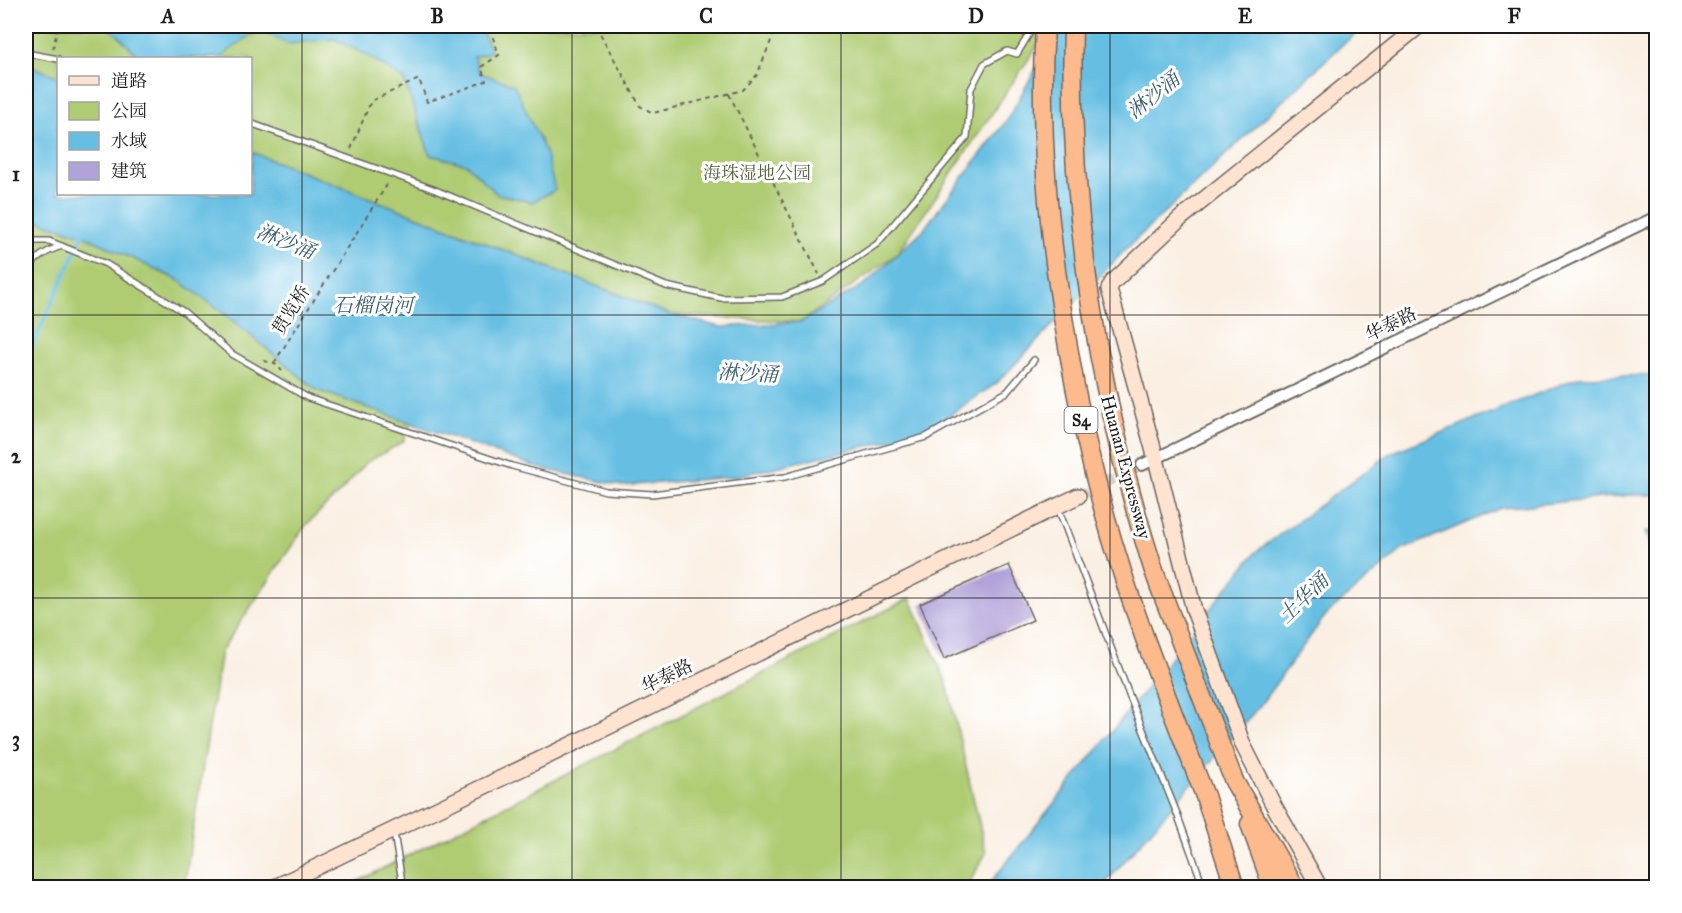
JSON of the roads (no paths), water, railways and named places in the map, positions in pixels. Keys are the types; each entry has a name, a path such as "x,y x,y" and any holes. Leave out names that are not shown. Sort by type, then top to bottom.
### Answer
{"highway":[{"name":"Huanan Expressway","path":"1045,26 1042,131 1049,214 1057,286 1081,424 1123,575 1205,796 1235,888"},
{"name":"Huanan Expressway","path":"1073,26 1072,72 1081,213 1102,375 1127,479 1153,567 1273,888"},
{"path":"1234,781 1294,888"}],"street":[{"path":"1320,888 1244,745 1194,609 1109,289 1112,283 1181,218 1419,26"},
{"name":"华泰路","path":"1142,465 1656,218"},
{"name":"华泰路","path":"273,888 1078,496"}],"lane":[{"path":"252,124 433,189 666,286 721,298 782,297 823,281 877,244 968,137 971,89 984,64 1007,51 1017,54 1034,26"},
{"path":"26,53 57,58"},
{"path":"26,241 49,241 106,264 184,312 232,354 308,398 512,466 606,491 652,494 785,477 926,437 1006,392 1034,360"},
{"path":"26,272 48,251 62,246"},
{"path":"1057,506 1204,888"},
{"path":"394,830 403,888"}],"water":[{"path":"105,26 480,26 491,52 474,57 480,73 514,85 545,151 555,190 532,202 497,194 466,164 430,155 404,80 370,57 335,39 288,44 267,34 250,35 221,57 139,57 118,35"},
{"name":"石榴岗河","path":"1060,26 1367,26 1343,44 1125,250 997,383 924,433 733,477 622,486 539,468 317,390 221,311 178,280 83,235 26,217 26,68 34,67 57,77 57,195 252,195 252,152 671,315 721,327 801,322 865,284 923,230 1007,120"},
{"name":"土华涌","path":"1656,375 1656,495 1630,495 1501,508 1402,550 1325,616 1261,704 1102,887 986,888 1256,552 1391,453 1579,377"},
{"path":"1645,531 1656,532 1656,557"}],"waterway":[{"path":"26,371 29,353 83,235"}],"tunnel":[{"path":"1078,496 1142,465"}],"water label":[{"name":"淋沙涌","path":"1153,95"},
{"name":"淋沙涌","path":"286,241"},
{"name":"淋沙涌","path":"748,373"}],"park label":[{"name":"海珠湿地公园","path":"757,173"}]}
